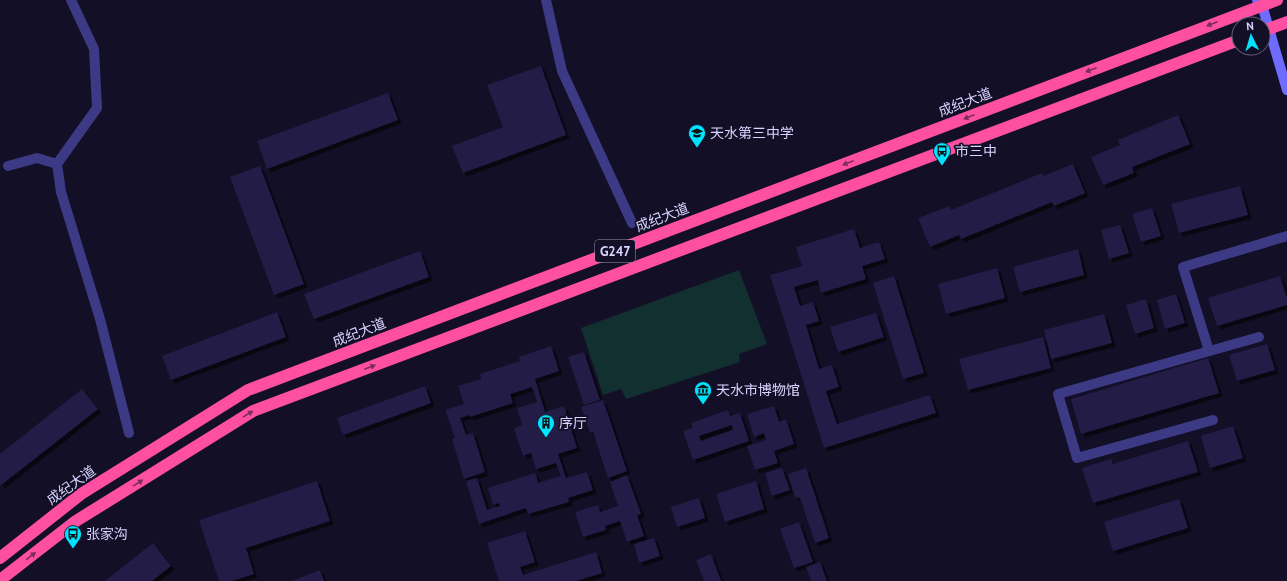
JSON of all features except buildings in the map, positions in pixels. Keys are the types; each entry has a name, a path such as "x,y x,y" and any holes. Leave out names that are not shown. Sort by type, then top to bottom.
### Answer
{"highway":[{"name":"成纪大道","path":"0,558 81,494 248,390 1259,3 1277,0"},
{"path":"1271,28 1287,22"},
{"name":"G247","path":"0,580 76,521 253,411 1231,43"}],"main road":[{"path":"1259,3 1262,16"},
{"path":"1271,44 1287,90"}],"street":[{"path":"71,0 94,49 97,108 57,164 61,192 100,319 128,433"},
{"path":"546,0 562,71 632,223"},
{"path":"8,166 37,158 57,164"},
{"path":"1209,351 1183,267 1287,236"},
{"path":"1213,420 1077,458 1058,394 1258,337"}],"green space":[{"path":"739,270 767,344 739,354 740,362 626,399 621,389 603,395 581,328"}],"place":[{"name":"天水第三中学","path":"697,148"},
{"name":"市三中","path":"942,166"},
{"name":"天水市博物馆","path":"703,405"},
{"name":"序厅","path":"546,438"},
{"name":"张家沟","path":"73,549"}]}
